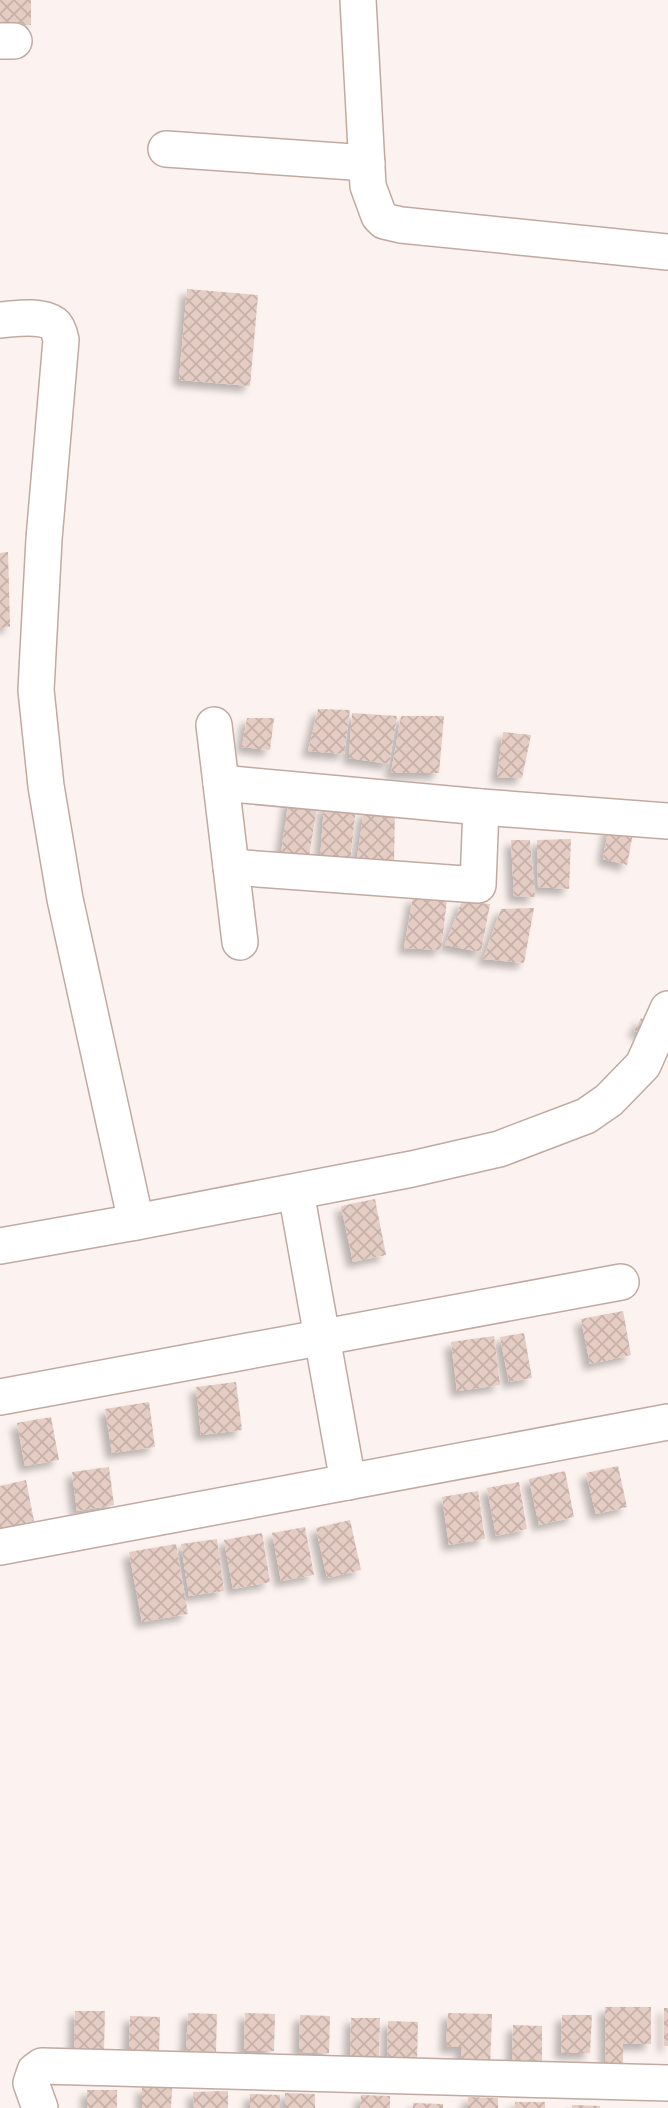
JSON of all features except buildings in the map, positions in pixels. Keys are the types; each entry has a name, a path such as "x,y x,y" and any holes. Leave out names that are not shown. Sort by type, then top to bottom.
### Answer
{"street":[{"path":"358,0 368,186 379,216 384,221 401,225 668,252"},
{"path":"166,149 367,163"},
{"path":"0,320 33,318 52,322 57,326 61,340 44,539 37,690 46,786 65,899 136,1222"},
{"path":"214,725 240,942"},
{"path":"221,783 668,821"},
{"path":"232,867 478,885 481,807"},
{"path":"0,1246 296,1192 499,1149 586,1116 609,1100 643,1065 668,1009"},
{"path":"296,1192 348,1482"},
{"path":"0,1397 621,1282"},
{"path":"0,1547 668,1422"},
{"path":"40,2108 30,2083 35,2071 42,2066 668,2083"}]}
